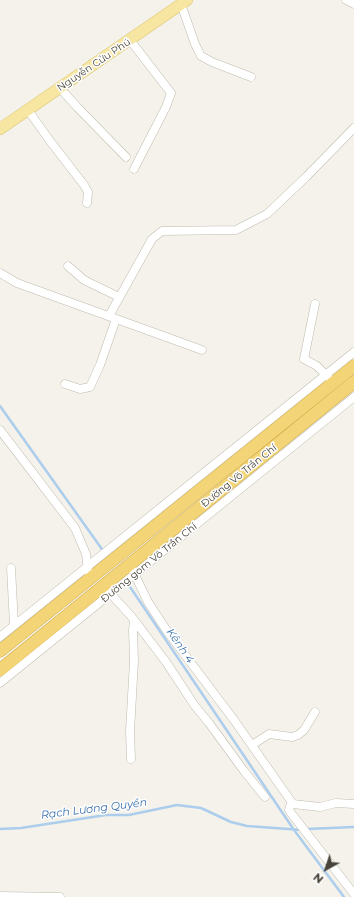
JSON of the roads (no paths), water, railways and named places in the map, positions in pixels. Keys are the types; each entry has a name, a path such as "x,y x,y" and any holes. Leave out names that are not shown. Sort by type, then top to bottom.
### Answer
{"highway":[{"name":"Đường Võ Trần Chí","path":"89,579 330,379 354,366"},
{"name":"Đường Võ Trần Chí","path":"107,588 354,382"},
{"path":"0,652 89,579"},
{"path":"0,670 107,588"}],"main road":[{"name":"Nguyễn Cửu Phú","path":"0,129 184,2"}],"street":[{"path":"346,0 354,4"},
{"path":"184,2 195,44 201,56 212,62 252,77"},
{"path":"130,40 171,93 166,107 134,169"},
{"path":"60,88 126,157"},
{"path":"28,110 84,185 88,192 87,203"},
{"path":"65,384 80,389 90,387 100,365 112,317 119,297 152,239 162,231 236,230 267,214 354,128"},
{"path":"68,266 84,280 119,297"},
{"path":"0,273 17,283 202,350"},
{"path":"315,304 304,359 317,366 330,379"},
{"path":"0,637 330,379 354,352"},
{"name":"Đường gom Võ Trần Chí","path":"130,570 354,397"},
{"path":"0,430 75,528 86,554 89,579"},
{"path":"11,568 14,625"},
{"path":"130,570 148,602 167,631 234,720 292,804 320,807 336,803 354,804"},
{"path":"107,588 134,620 176,675 195,706 265,797"},
{"name":"Đường gom Võ Trần Chí","path":"0,684 107,588"},
{"path":"131,759 130,732 134,661 134,620"},
{"path":"252,745 269,734 292,737 298,735 304,730 315,712"},
{"path":"292,804 290,806 291,813 354,894"},
{"path":"0,896 60,897"}],"waterway":[{"name":"Kênh 4","path":"0,406 104,552"},
{"name":"Kênh 4","path":"122,575 294,830 344,897"},
{"name":"Rạch Lương Quyền","path":"0,829 21,828 106,815 129,815 177,805 201,808 231,822 247,826 302,830"},
{"name":"Rạch Lương Quyền","path":"307,829 354,827"}]}
